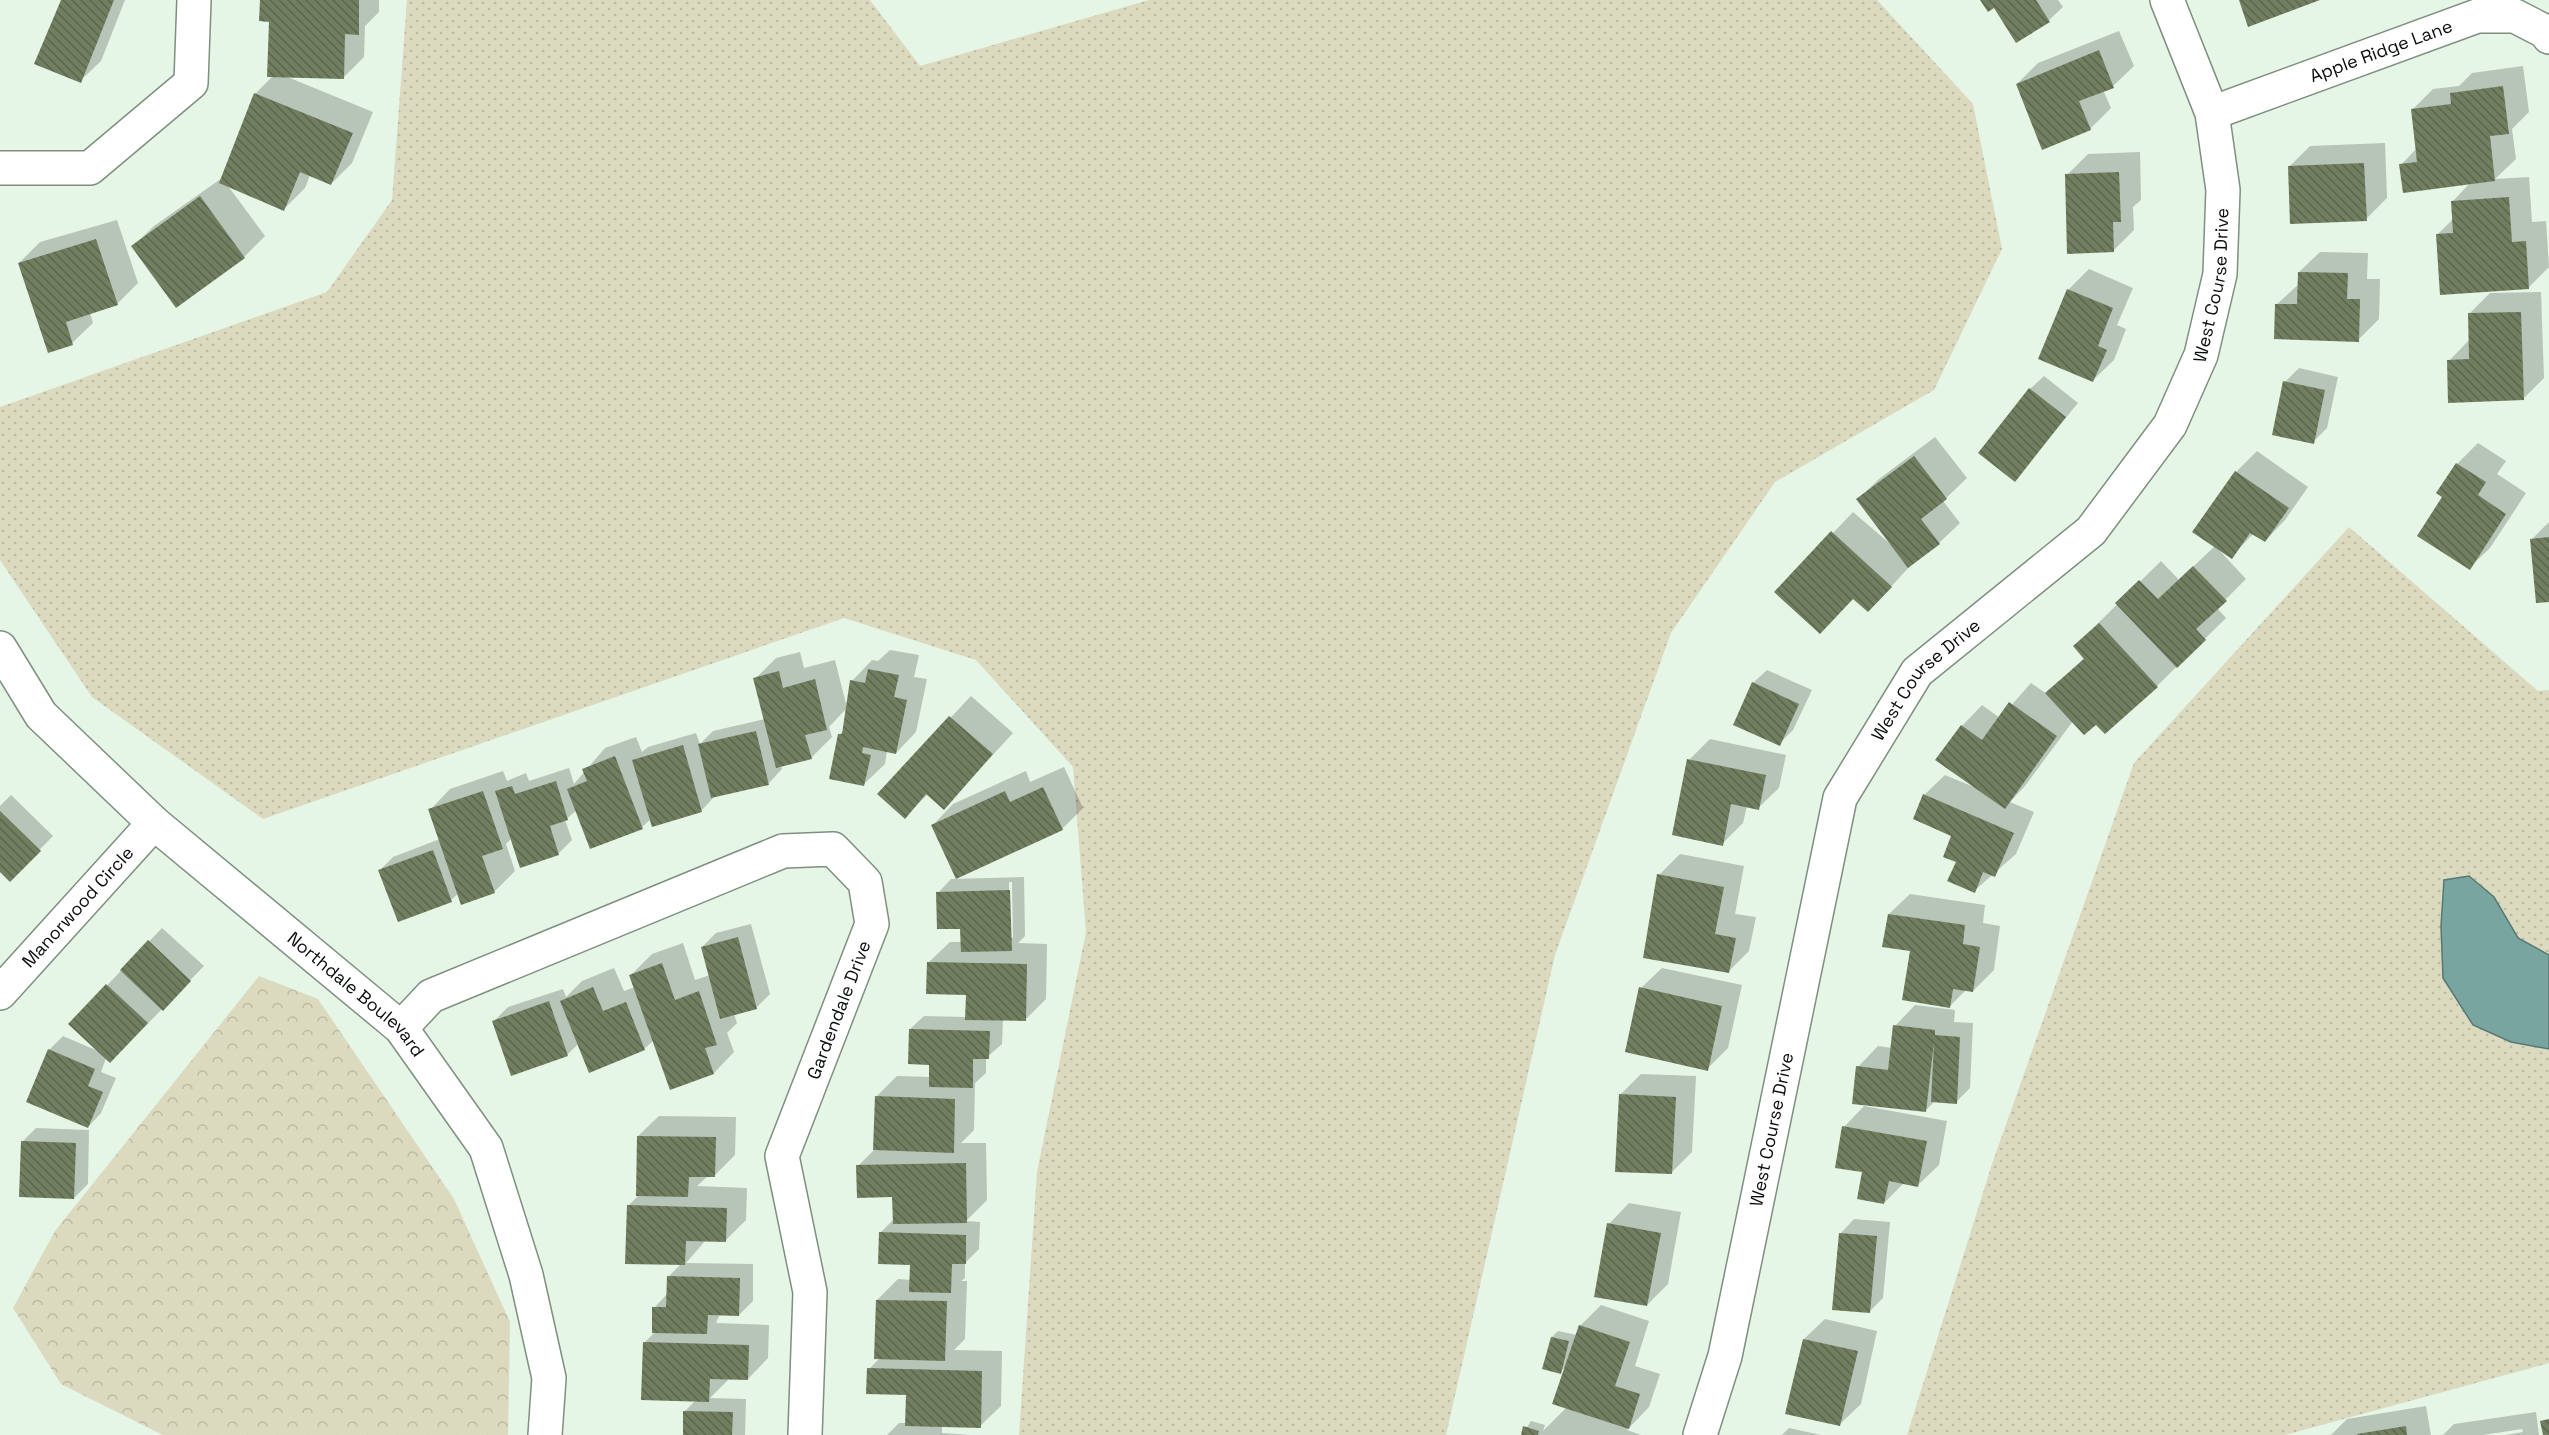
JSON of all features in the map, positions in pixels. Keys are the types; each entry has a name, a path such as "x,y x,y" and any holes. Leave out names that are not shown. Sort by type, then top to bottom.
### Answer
{"street":[{"path":"0,168 90,168 191,83 194,0"},
{"name":"West Course Drive","path":"1700,1435 1725,1356 1840,798 1917,672 2091,531 2170,425 2201,355 2220,274 2223,190 2212,113 2167,0"},
{"name":"Apple Ridge Lane","path":"2212,113 2477,16 2515,16 2546,32 2549,37"},
{"name":"Northdale Boulevard","path":"0,648 41,715 154,823 401,1028 486,1148 526,1275 549,1378 546,1435"},
{"name":"Manorwood Circle","path":"0,993 154,823"},
{"name":"Gardendale Drive","path":"401,1028 431,996 783,850 833,849 865,882 872,924 782,1156 810,1292 805,1435"}],"green space":[{"path":"407,0 870,0 920,66 1149,0 1877,0 1973,104 2002,249 1934,390 1775,482 1671,633 1555,955 1446,1435 1019,1435 1037,1172 1086,932 1073,767 976,660 844,618 263,819 92,697 0,560 0,407 327,292 392,200"},
{"path":"2349,527 2538,691 2549,690 2549,1363 2285,1435 1907,1435 1992,1164 2134,763"},
{"path":"259,976 318,999 454,1199 510,1322 508,1435 163,1435 61,1384 13,1308 55,1231"}],"water":[{"path":"2469,876 2494,897 2518,938 2549,955 2549,1049 2511,1042 2473,1025 2443,978 2441,926 2444,880"}],"building":[{"path":"61,0 114,0 81,83 34,64"},
{"path":"260,0 359,0 359,35 345,34 344,79 267,77 269,22 259,21"},
{"path":"1980,0 2036,0 2050,22 2016,43 1994,8 1988,12"},
{"path":"2239,0 2320,0 2248,27"},
{"path":"2099,50 2114,88 2079,101 2091,130 2042,150 2016,84"},
{"path":"2503,86 2509,134 2490,136 2495,181 2403,193 2399,164 2417,162 2411,109 2451,104 2450,93"},
{"path":"254,93 353,133 331,185 300,172 284,211 219,183"},
{"path":"2364,163 2367,221 2290,224 2288,166"},
{"path":"2119,172 2121,222 2113,222 2114,252 2067,254 2065,174"},
{"path":"200,196 245,258 176,308 131,246"},
{"path":"2509,197 2512,242 2526,241 2529,289 2440,295 2436,234 2453,233 2451,201"},
{"path":"96,239 118,305 66,322 73,345 48,353 18,263"},
{"path":"2298,272 2348,273 2347,299 2360,299 2359,342 2274,339 2275,304 2297,304"},
{"path":"2067,289 2113,308 2098,346 2107,350 2093,382 2038,359"},
{"path":"2521,312 2524,400 2448,403 2447,360 2469,359 2468,313"},
{"path":"2283,381 2325,390 2314,444 2272,435"},
{"path":"2029,388 2066,417 2015,482 1978,453"},
{"path":"1914,456 1947,499 1921,519 1940,544 1908,568 1856,499"},
{"path":"2456,463 2486,482 2478,495 2506,514 2470,570 2417,536 2442,497 2436,493"},
{"path":"2235,471 2289,508 2265,542 2250,533 2232,559 2192,532"},
{"path":"1831,531 1892,587 1868,612 1853,599 1820,634 1774,592"},
{"path":"2549,537 2549,602 2536,603 2530,539"},
{"path":"2193,566 2227,601 2196,629 2206,640 2177,668 2115,603 2139,580 2158,599"},
{"path":"2099,623 2158,687 2105,734 2096,725 2084,735 2045,693 2084,659 2073,646"},
{"path":"868,669 899,675 894,697 907,700 896,754 863,747 862,753 871,755 864,786 829,779 838,734 842,734 850,680 865,683"},
{"path":"779,671 783,688 815,679 827,730 805,735 812,759 776,768 753,678"},
{"path":"1752,682 1799,704 1780,746 1733,725"},
{"path":"2009,702 2057,736 2005,809 1935,760 1961,725 1982,740"},
{"path":"949,716 993,754 944,810 926,794 905,819 877,794"},
{"path":"756,731 769,785 711,798 698,744"},
{"path":"683,745 702,812 652,827 632,760"},
{"path":"615,756 643,829 590,849 567,789 587,781 582,769"},
{"path":"1687,759 1766,775 1759,810 1731,804 1723,846 1672,835"},
{"path":"556,781 568,820 550,826 559,855 520,868 495,791 512,786 515,794"},
{"path":"1043,787 1063,830 956,879 931,825 1005,791 1010,802"},
{"path":"483,791 503,849 482,856 495,893 461,905 428,809"},
{"path":"1923,794 2014,833 1995,877 1983,872 1975,893 1947,881 1956,862 1943,857 1951,836 1913,819"},
{"path":"0,811 41,851 10,882 0,872"},
{"path":"433,850 452,902 398,922 378,870"},
{"path":"1657,874 1724,887 1715,934 1736,938 1729,973 1643,958"},
{"path":"1010,890 1012,951 961,952 960,929 937,929 936,892"},
{"path":"1888,914 1965,925 1963,944 1980,947 1973,992 1953,989 1950,1008 1902,1000 1910,951 1882,947"},
{"path":"738,937 757,1009 720,1019 701,947"},
{"path":"148,940 191,981 163,1011 120,970"},
{"path":"927,962 1027,964 1026,1021 965,1020 966,995 926,994"},
{"path":"662,963 675,1000 699,991 717,1045 705,1048 714,1074 670,1090 629,975"},
{"path":"106,984 148,1023 110,1063 68,1024"},
{"path":"593,987 603,1011 626,1002 645,1050 589,1073 560,1001"},
{"path":"1639,987 1722,1006 1708,1071 1625,1052"},
{"path":"549,1001 568,1056 511,1076 492,1021"},
{"path":"1893,1025 1935,1030 1935,1035 1960,1037 1957,1104 1931,1102 1934,1042 1926,1112 1852,1104 1856,1066 1888,1070"},
{"path":"909,1029 990,1031 989,1059 973,1059 973,1088 929,1087 929,1065 908,1064"},
{"path":"48,1049 95,1069 88,1086 103,1092 88,1128 26,1102"},
{"path":"1619,1094 1676,1097 1672,1174 1615,1172"},
{"path":"875,1096 955,1099 954,1153 873,1150"},
{"path":"1842,1126 1927,1141 1918,1187 1889,1181 1884,1204 1857,1199 1862,1172 1835,1168"},
{"path":"637,1136 716,1137 715,1177 689,1177 688,1197 636,1196"},
{"path":"21,1141 76,1143 74,1199 19,1197"},
{"path":"966,1163 967,1223 893,1224 892,1197 857,1198 856,1165"},
{"path":"627,1205 727,1208 726,1242 686,1241 685,1265 625,1264"},
{"path":"1607,1223 1661,1233 1647,1306 1594,1297"},
{"path":"879,1232 966,1235 966,1264 952,1264 951,1293 909,1292 910,1265 878,1264"},
{"path":"1839,1233 1877,1236 1870,1313 1832,1310"},
{"path":"667,1276 740,1278 739,1316 708,1315 707,1334 652,1333 652,1307 666,1307"},
{"path":"876,1300 947,1301 945,1361 874,1359"},
{"path":"1579,1325 1630,1342 1615,1386 1640,1394 1629,1429 1552,1404"},
{"path":"1551,1337 1569,1341 1561,1374 1542,1369"},
{"path":"1803,1339 1858,1351 1840,1426 1785,1414"},
{"path":"643,1342 749,1345 748,1380 710,1379 709,1402 641,1400"},
{"path":"867,1368 982,1371 981,1428 905,1426 906,1395 866,1394"},
{"path":"683,1411 733,1412 732,1435 683,1435"},
{"path":"2549,1419 2549,1435 2543,1435 2540,1421"},
{"path":"1523,1426 1539,1431 1538,1435 1521,1435"},
{"path":"2406,1426 2407,1435 2357,1434"}]}
